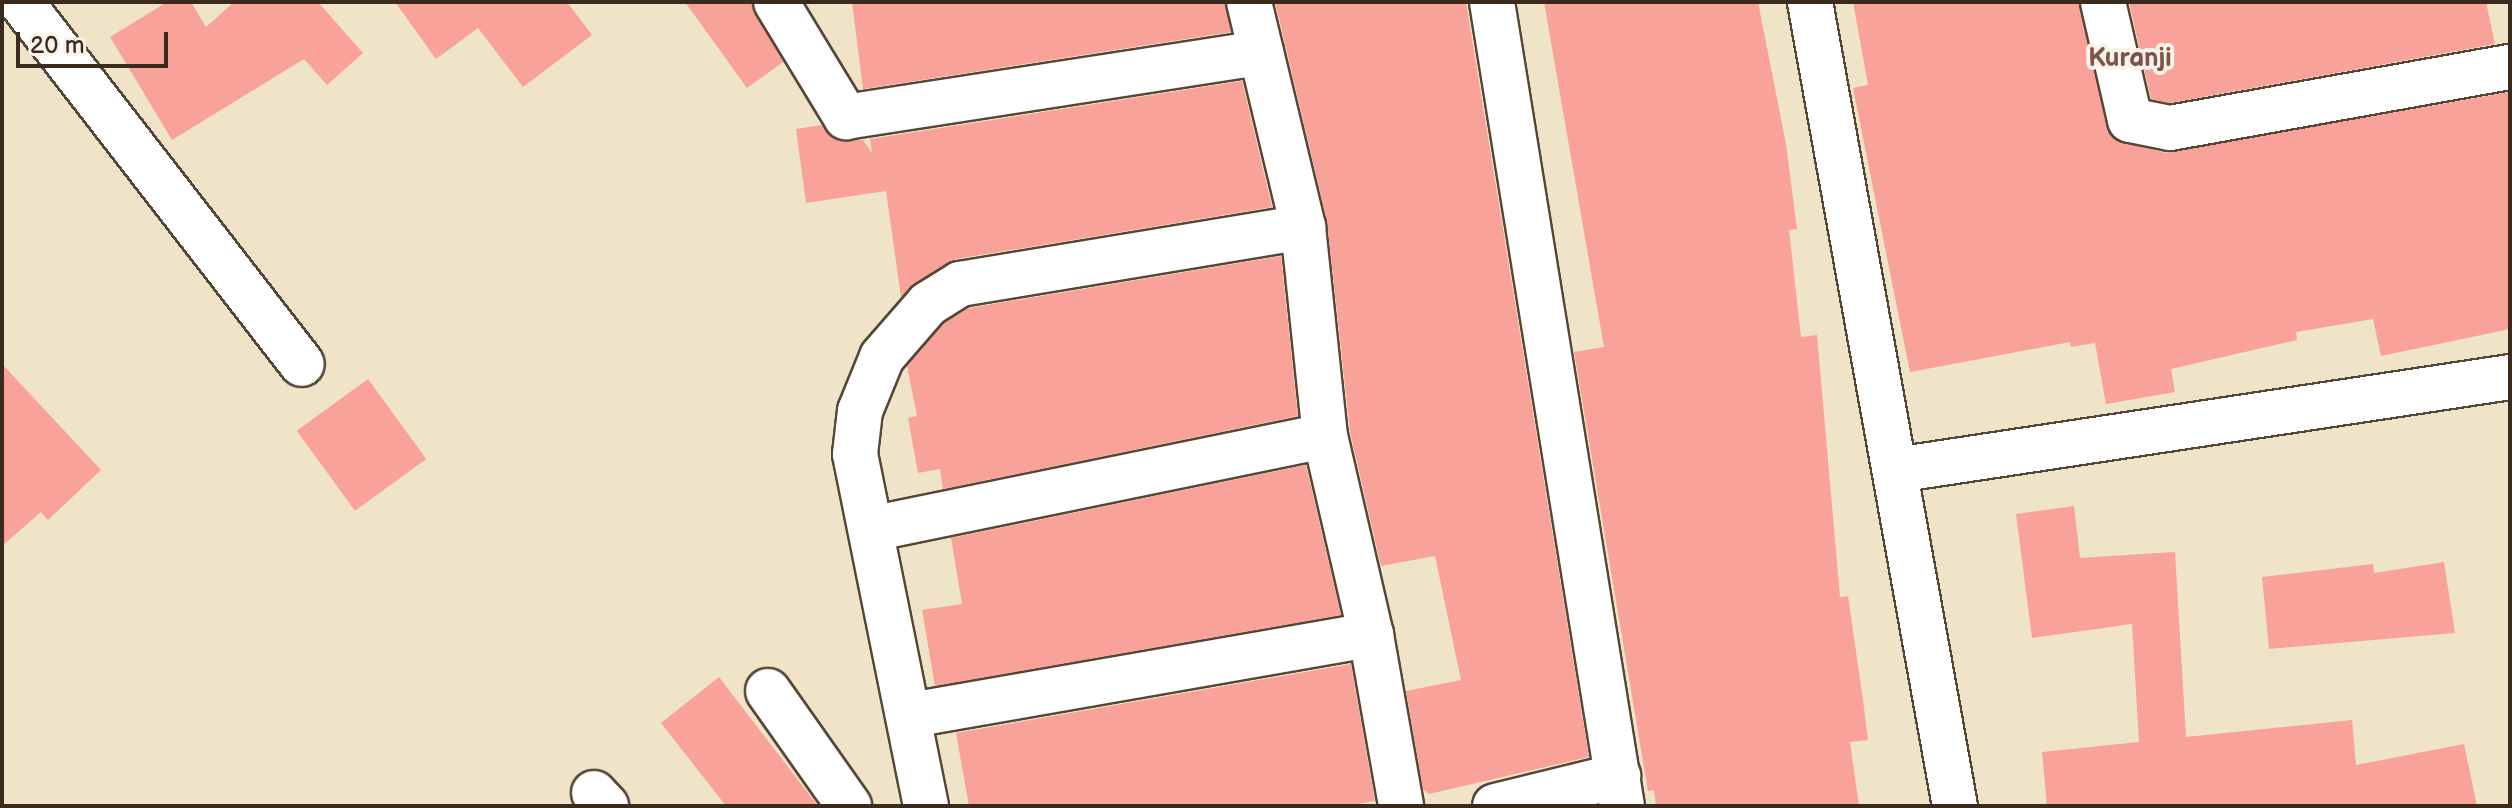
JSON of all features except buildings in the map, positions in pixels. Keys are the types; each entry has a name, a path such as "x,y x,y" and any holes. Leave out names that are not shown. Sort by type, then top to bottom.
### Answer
{"street":[{"path":"21,2 302,364"},
{"path":"776,2 846,117 1261,53"},
{"path":"1249,2 1303,227 1325,436 1371,635 1401,806"},
{"path":"1492,2 1620,791 1495,806"},
{"path":"1810,2 1955,806"},
{"path":"2103,2 2130,120 2170,128 2510,67"},
{"path":"926,806 911,715 855,454 860,411 882,357 928,304 960,284 1303,227"},
{"path":"1896,470 2510,377"},
{"path":"871,529 1325,436"},
{"path":"911,715 1371,635"},
{"path":"768,691 849,806"}],"district":[{"name":"Kuranji","path":"2130,59"}]}
